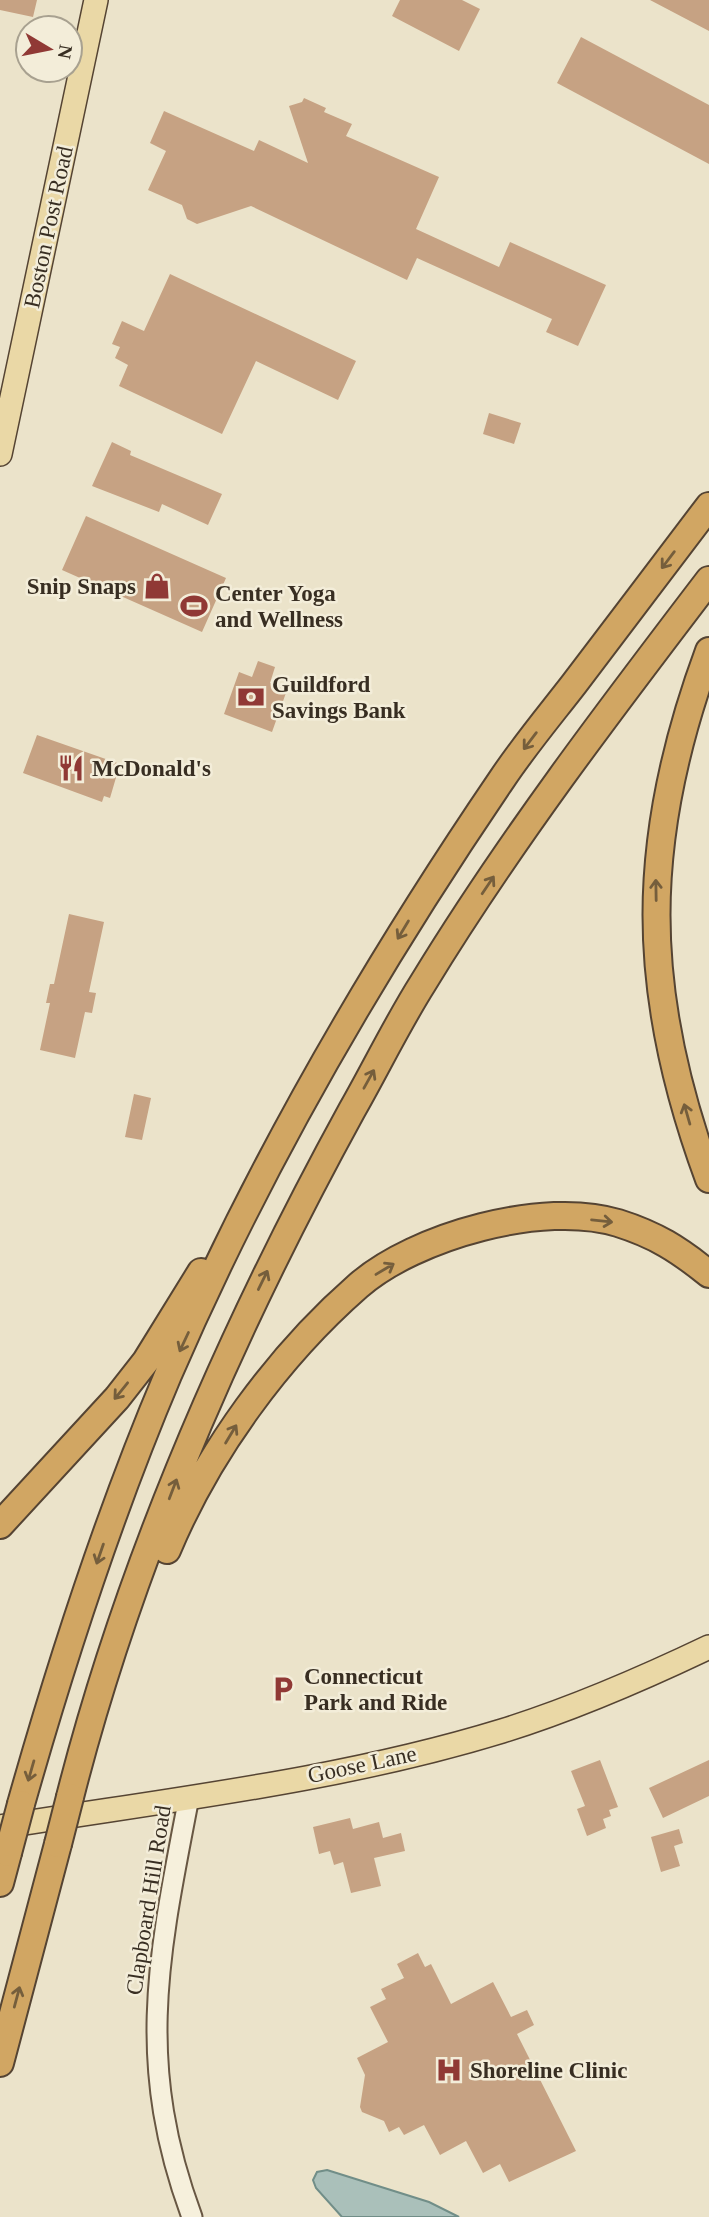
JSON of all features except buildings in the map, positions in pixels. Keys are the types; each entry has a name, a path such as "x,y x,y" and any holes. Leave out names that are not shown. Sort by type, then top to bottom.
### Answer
{"highway":[{"path":"0,1884 50,1702 108,1533 168,1377 278,1149 337,1039 414,912 505,775 709,506"},
{"path":"0,2063 79,1762 110,1660 190,1444 246,1317 296,1213 422,983 556,781 709,580"},
{"path":"709,651 684,718 670,778 656,879 658,970 669,1052 709,1179"},
{"path":"0,1525 117,1398 146,1361 278,1149"},
{"path":"79,1762 179,1522 239,1422 298,1346 360,1284 419,1248 486,1224 556,1216 615,1222 671,1244 709,1274"}],"main road":[{"name":"Boston Post Road","path":"0,454 96,0"},
{"name":"Goose Lane","path":"0,1827 363,1767 502,1731 624,1686 709,1647"}],"street":[{"name":"Clapboard Hill Road","path":"189,1797 162,1937 155,2028 159,2095 182,2190 192,2217"}],"water":[{"path":"327,2170 429,2202 459,2217 342,2217 316,2188 313,2180 317,2172"}],"place":[{"name":"Snip Snaps","path":"157,586"},
{"name":"Center Yoga and Wellness","path":"194,606"},
{"name":"Guildford Savings Bank","path":"251,697"},
{"name":"McDonald's","path":"71,768"},
{"name":"Connecticut Park and Ride","path":"283,1689"},
{"name":"Shoreline Clinic","path":"449,2070"}]}
